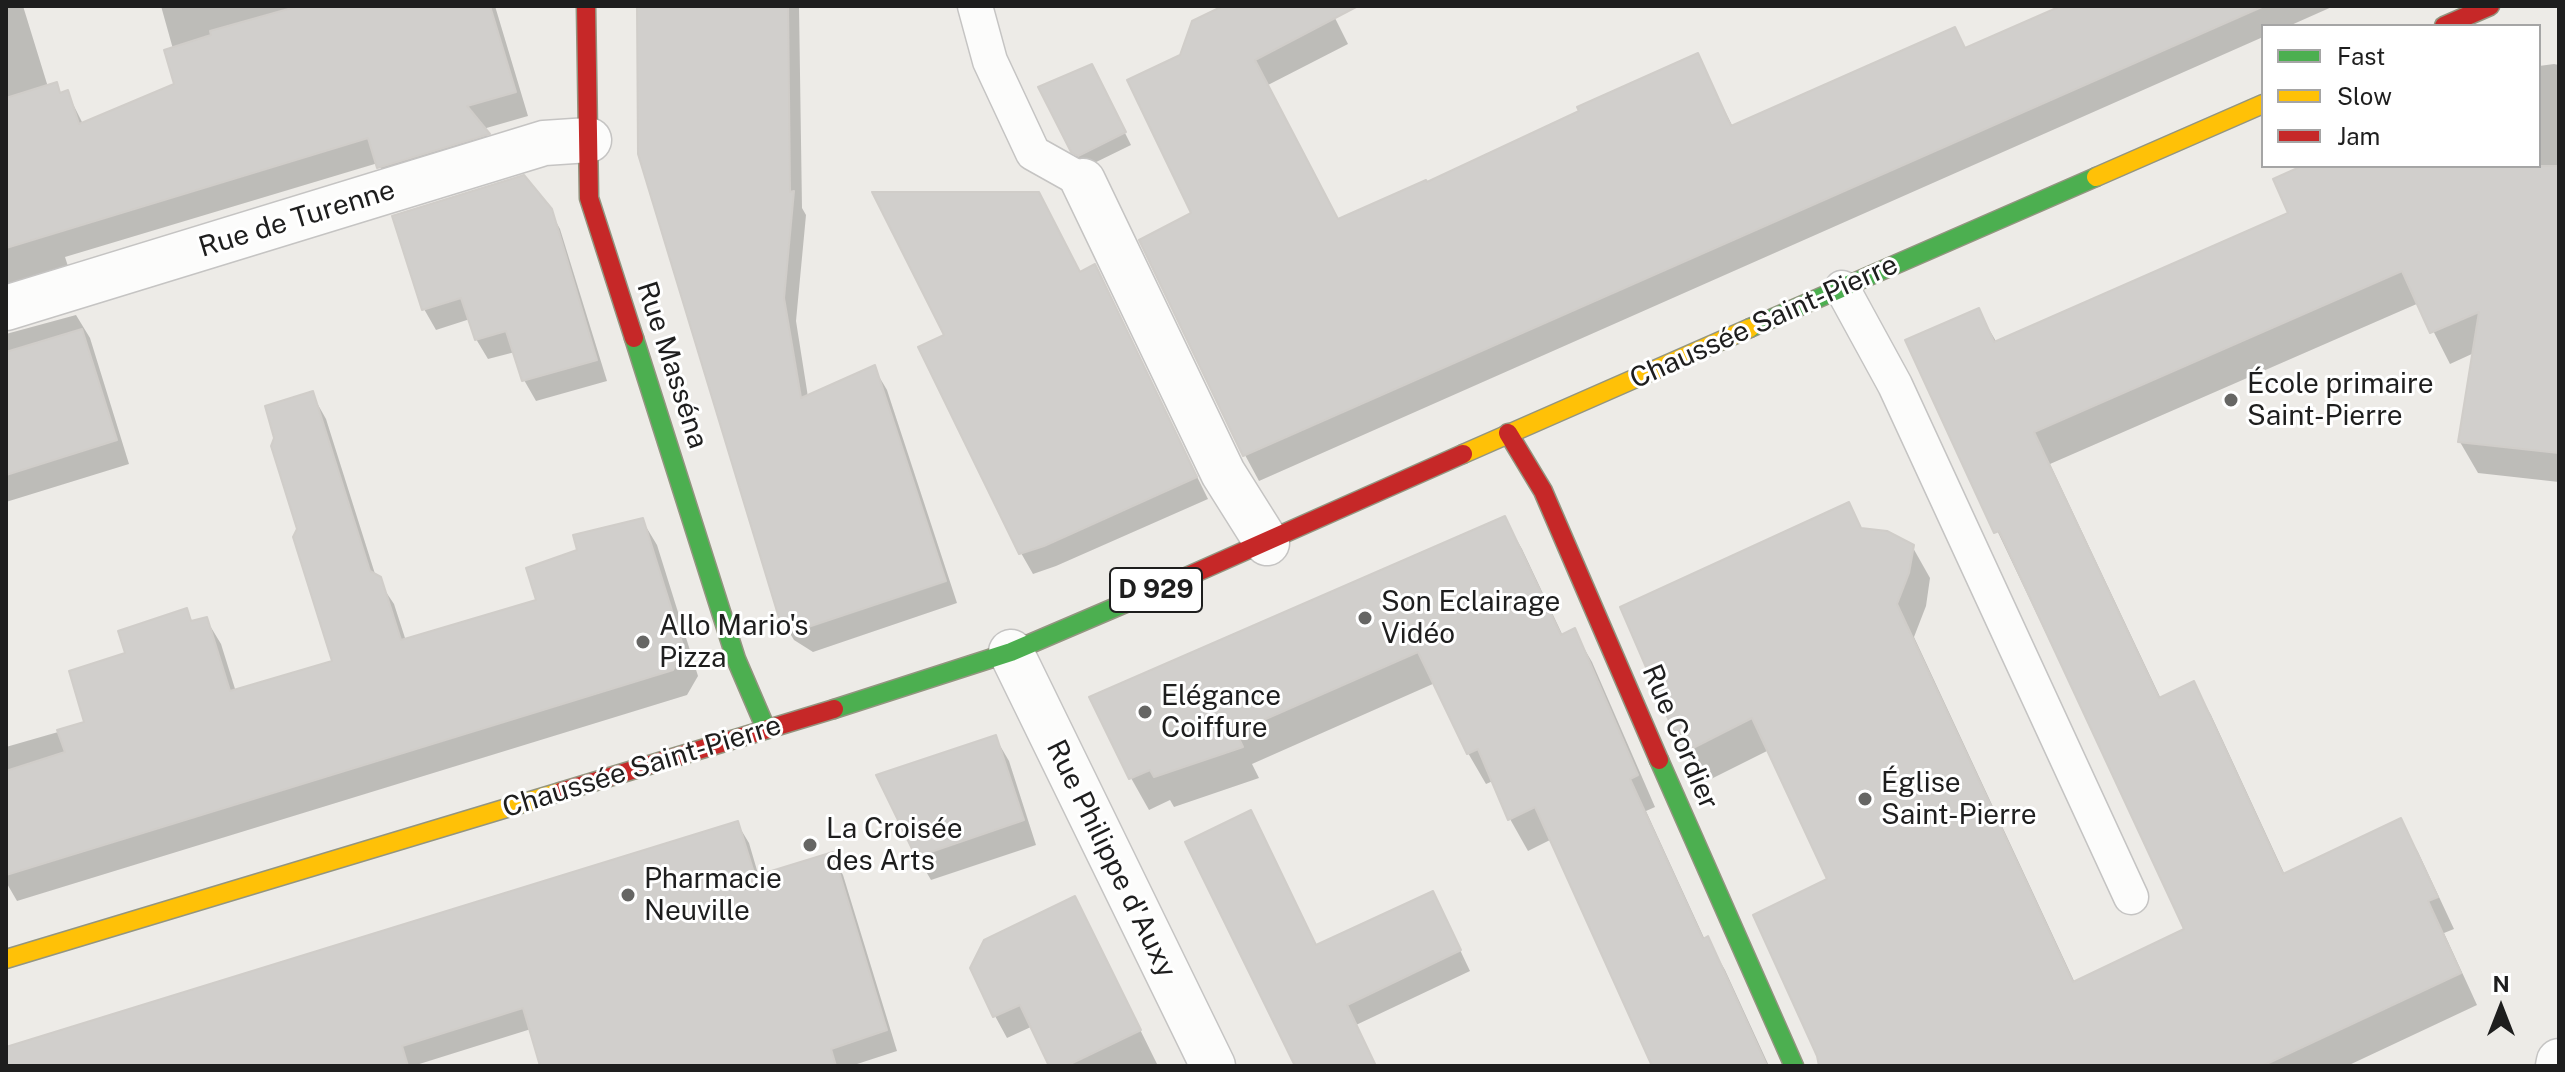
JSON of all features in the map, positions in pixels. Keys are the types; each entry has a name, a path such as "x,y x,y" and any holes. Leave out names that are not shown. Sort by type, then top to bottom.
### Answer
{"main road":[{"name":"Rue Masséna","path":"586,6 589,198 736,659 766,729"},
{"path":"2449,24 2490,6"},
{"name":"Chaussée Saint-Pierre","path":"6,959 1011,652 1267,543 1508,433 2261,105"},
{"name":"Rue Cordier","path":"1508,433 1543,491 1794,1066"}],"street":[{"name":"Rue de Turenne","path":"6,308 544,143 589,140"},
{"path":"1083,181 1223,473 1267,543"},
{"name":"Rue Philippe d'Auxy","path":"1011,652 1213,1066"}],"lane":[{"path":"975,6 990,61 1033,153 1083,181"},
{"path":"1842,288 1895,385 2131,897"}],"building":[{"path":"299,6 490,6 516,92 467,106 490,134 377,168 368,138 6,248 6,98 57,82 60,93 68,90 79,124 174,84 164,50 211,35 210,31"},
{"path":"637,6 788,6 790,192 794,191 784,298 801,398 875,365 946,581 799,630 779,618 638,154"},
{"path":"1223,6 1358,6 1255,60 1338,219 1427,182 1579,111 1577,107 1698,53 1731,126 1955,27 1965,48 2061,6 2264,6 1243,456 1139,240 1191,213 1127,80 1180,55 1192,21"},
{"path":"1092,64 1126,132 1078,156 1071,152 1038,87"},
{"path":"2559,166 2559,453 2458,442 2479,312 2430,333 2402,271 2034,432 2159,698 2194,681 2283,874 2401,818 2438,897 2428,901 2461,973 2262,1066 1819,1066 1753,915 1827,879 1752,718 1683,753 1620,607 1849,502 1861,528 1887,531 1914,545 1909,573 1897,604 2073,982 2184,929 1999,531 1994,533 1905,340 1979,308 1994,342 2288,213 2273,179 2298,168"},
{"path":"524,175 552,209 597,360 522,381 506,331 475,340 461,298 422,310 392,216"},
{"path":"872,192 1039,192 1080,272 1095,264 1197,477 1044,546 1019,554 918,347 944,335"},
{"path":"82,329 117,440 6,475 6,352"},
{"path":"313,391 370,571 381,577 401,640 536,600 526,568 577,550 573,535 643,518 684,649 673,670 6,875 6,771 65,752 57,730 84,722 69,671 125,653 118,631 187,608 191,621 207,617 230,691 332,661 293,537 297,529 271,446 274,438 265,406"},
{"path":"1505,516 1561,635 1575,628 1638,775 1630,779 1703,939 1708,936 1767,1066 1652,1066 1535,807 1508,820 1478,749 1467,754 1418,652 1236,732 1243,747 1154,777 1150,770 1129,779 1089,697"},
{"path":"996,735 1024,820 916,857 876,775"},
{"path":"1251,810 1316,945 1433,891 1461,950 1347,1005 1376,1066 1295,1066 1185,842"},
{"path":"738,821 755,876 833,852 887,1030 831,1049 836,1066 540,1066 523,1008 402,1046 408,1066 6,1066 6,1047"},
{"path":"1075,896 1141,1030 1066,1066 1049,1066 1020,1005 993,1017 970,968 984,940"}],"traffic: fast":[{"path":"1750,328 2096,177"},
{"path":"634,338 736,659 766,729"},
{"path":"834,709 1011,652 1177,581"},
{"path":"1659,760 1794,1066"}],"traffic: slow":[{"path":"2096,177 2261,105"},
{"path":"1463,454 1750,328"},
{"path":"6,959 560,792"}],"traffic: jam":[{"path":"586,6 589,198 634,338"},
{"path":"2449,24 2490,6"},
{"path":"1508,433 1543,491 1659,760"},
{"path":"1177,581 1463,454"},
{"path":"560,792 834,709"}],"place":[{"name":"École primaire Saint-Pierre","path":"2231,400"},
{"name":"Son Eclairage Vidéo","path":"1365,618"},
{"name":"Allo Mario's Pizza","path":"643,642"},
{"name":"Elégance Coiffure","path":"1145,712"},
{"name":"Église Saint-Pierre","path":"1865,799"},
{"name":"La Croisée des Arts","path":"810,845"},
{"name":"Pharmacie Neuville","path":"628,895"}]}
